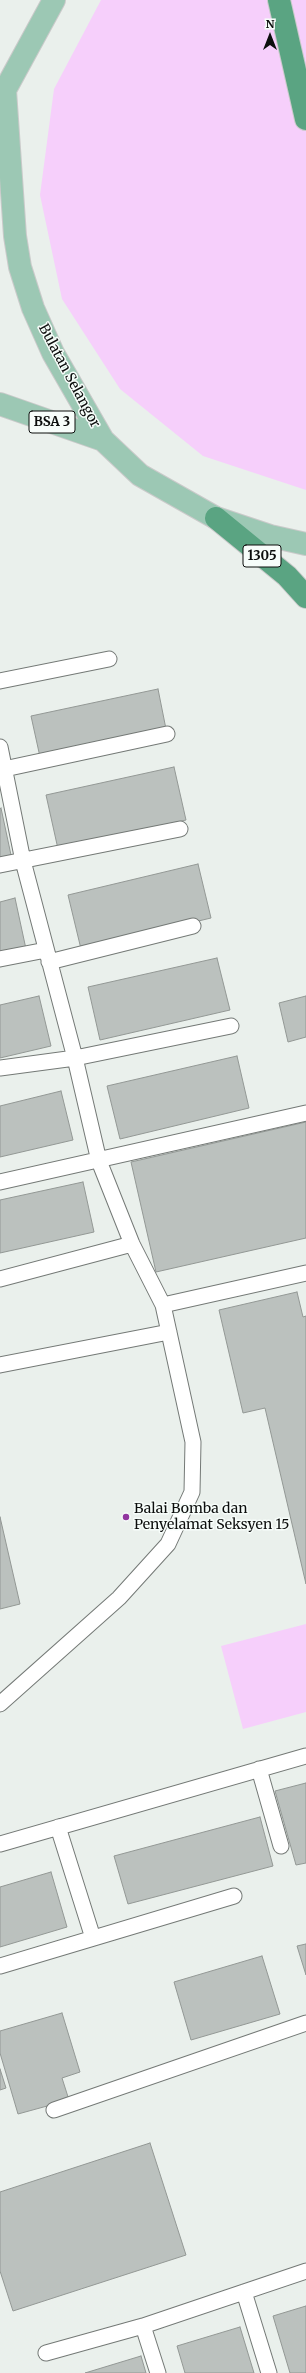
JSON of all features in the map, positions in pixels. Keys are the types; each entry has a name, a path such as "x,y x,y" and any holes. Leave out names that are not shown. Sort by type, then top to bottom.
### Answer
{"highway":[{"path":"279,0 306,119"},
{"name":"1305","path":"216,518 287,576 306,597"}],"main road":[{"name":"Bulatan Selangor","path":"54,0 3,95 15,236 20,267 33,308 53,353 103,440 140,475 216,518 270,536 306,544"},
{"name":"BSA 3","path":"0,404 103,440"}],"lane":[{"path":"0,681 109,659"},
{"path":"2,769 167,734"},
{"path":"0,747 2,769 23,861 47,956 76,1058 99,1161 132,1244 163,1306 193,1442 192,1492 168,1544 119,1598 0,1704"},
{"path":"0,865 180,829"},
{"path":"0,959 47,956 193,926"},
{"path":"0,1068 76,1058 231,1026"},
{"path":"0,1182 99,1161 306,1113"},
{"path":"0,1279 132,1244"},
{"path":"163,1306 306,1273"},
{"path":"0,1366 169,1332"},
{"path":"0,1844 306,1756"},
{"path":"259,1769 281,1846"},
{"path":"58,1827 93,1938"},
{"path":"0,1966 234,1896"},
{"path":"54,2110 306,2023"},
{"path":"46,2354 143,2326 306,2271"},
{"path":"244,2292 269,2373"},
{"path":"143,2326 158,2373"}],"shaded area":[{"path":"101,0 306,0 306,490 203,456 120,389 62,299 40,195 54,89"},
{"path":"306,1624 306,1712 243,1729 221,1646"}],"building":[{"path":"158,689 168,739 42,766 31,716"},
{"path":"174,767 186,820 58,849 46,795"},
{"path":"1,808 11,855 0,858 0,809"},
{"path":"198,864 211,918 81,949 68,895"},
{"path":"15,898 26,949 0,955 0,902"},
{"path":"217,958 230,1010 100,1040 88,987"},
{"path":"39,996 51,1046 0,1058 0,1005"},
{"path":"306,996 306,1037 288,1042 279,1003"},
{"path":"237,1056 249,1108 120,1139 107,1086"},
{"path":"61,1091 73,1140 0,1157 0,1106"},
{"path":"306,1122 306,1238 156,1272 131,1162"},
{"path":"83,1182 94,1232 0,1253 0,1200"},
{"path":"297,1292 303,1317 306,1316 306,1584 265,1408 243,1413 219,1310"},
{"path":"0,1517 20,1604 0,1609"},
{"path":"306,1783 306,1863 296,1865 275,1791"},
{"path":"260,1817 273,1866 128,1904 114,1856"},
{"path":"51,1872 67,1927 0,1947 0,1887"},
{"path":"306,1944 306,1975 297,1946"},
{"path":"262,1956 280,2014 191,2040 174,1982"},
{"path":"62,2013 80,2072 62,2078 69,2100 18,2114 0,2053 0,2031"},
{"path":"0,2069 6,2088 0,2090"},
{"path":"150,2143 186,2255 13,2311 0,2271 0,2192"},
{"path":"306,2306 306,2373 290,2373 273,2316"},
{"path":"240,2327 254,2373 185,2373 177,2346"},
{"path":"141,2356 146,2373 85,2373"}],"place":[{"name":"Balai Bomba dan Penyelamat Seksyen 15","path":"126,1517"}]}
